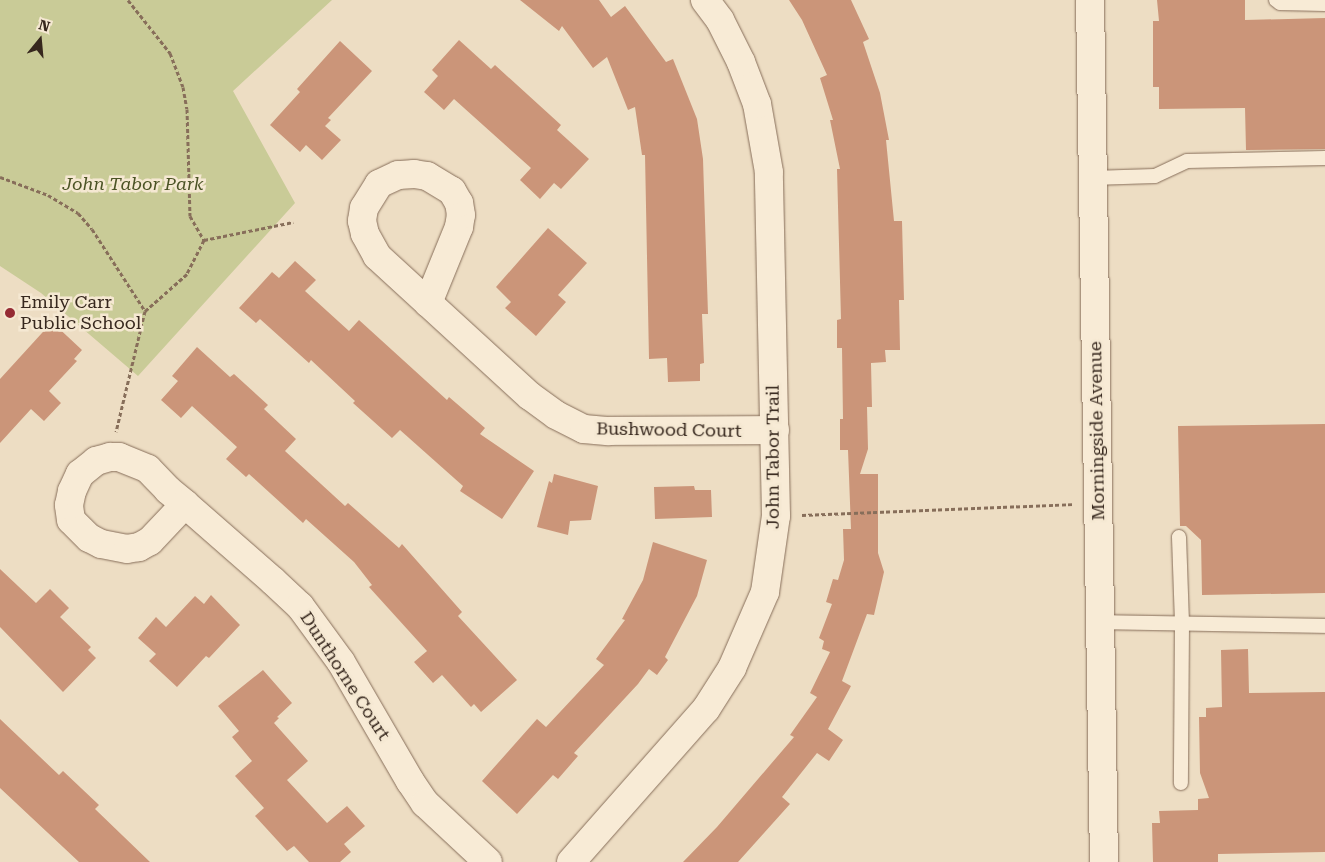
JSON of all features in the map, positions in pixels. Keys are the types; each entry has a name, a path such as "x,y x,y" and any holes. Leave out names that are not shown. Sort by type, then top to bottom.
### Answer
{"street":[{"name":"John Tabor Trail","path":"571,862 706,709 732,668 765,592 776,516 769,172 756,104 744,71 720,20 705,0"},
{"name":"Morningside Avenue","path":"1091,0 1092,178 1104,862"},
{"name":"Bushwood Court","path":"428,303 455,240 461,215 459,203 452,191 427,176 414,174 398,175 379,184 364,208 363,229 377,256 428,303 530,396 556,415 584,429 609,431 775,430"},
{"name":"Dunthorne Court","path":"110,457 129,460 148,469 168,490 300,606 340,662 410,781 426,803 488,862"},
{"path":"110,457 88,467 76,482 70,498 71,520 89,538 114,548 139,547 150,541 185,504"}],"lane":[{"path":"1276,0 1280,3 1325,4"},
{"path":"1092,178 1155,176 1187,161 1325,158"},
{"path":"1179,537 1182,623 1181,783"},
{"path":"1100,622 1325,626"}],"path":[{"path":"128,0 170,53 183,87 187,109 189,209 192,221 204,240"},
{"path":"0,177 48,195 78,214 92,229 145,311"},
{"path":"204,240 293,222"},
{"path":"110,457 145,311 187,274 204,240"},
{"path":"776,516 1098,503"}],"green space":[{"name":"John Tabor Park","path":"0,0 332,0 233,91 295,203 138,376 41,293 0,266"}],"building":[{"path":"520,0 599,0 611,17 625,6 666,62 673,59 697,119 703,159 708,314 702,314 704,363 700,364 700,381 668,382 667,358 649,359 645,155 642,155 635,107 628,110 607,57 593,68 562,26 559,31"},
{"path":"789,0 851,0 869,39 863,42 880,93 889,140 886,140 894,221 902,221 904,300 899,300 900,350 885,350 886,362 871,363 872,407 867,407 868,449 860,474 878,474 878,553 884,572 874,615 867,614 842,681 851,686 828,729 843,740 829,761 817,753 782,797 790,804 738,862 683,862 717,827 794,737 790,735 817,697 810,693 830,652 822,649 824,641 819,638 832,604 826,602 833,579 838,580 844,560 843,529 851,529 848,450 840,450 840,419 843,419 842,348 837,348 837,320 841,319 837,169 840,169 830,120 833,120 820,78 827,75 802,20"},
{"path":"1157,0 1245,0 1245,20 1325,18 1325,149 1246,150 1245,108 1159,109 1159,87 1153,87 1153,21 1159,21"},
{"path":"459,40 491,69 495,65 561,125 557,130 589,159 561,189 554,183 540,199 520,180 531,168 454,99 444,110 424,92 438,76 432,70"},
{"path":"340,41 372,71 328,118 331,120 325,126 341,140 322,160 306,145 300,152 270,125 300,92 297,89"},
{"path":"548,228 587,263 558,295 566,302 536,336 505,308 511,302 496,287"},
{"path":"295,261 316,280 305,291 349,331 359,320 447,400 449,397 485,428 480,434 534,471 502,519 460,491 463,486 400,430 392,438 353,403 355,401 311,360 309,363 260,319 256,323 239,308 272,272 279,278"},
{"path":"52,322 82,350 74,359 77,361 49,391 61,403 44,421 31,409 0,443 0,379"},
{"path":"197,347 230,377 234,374 268,405 264,409 296,439 285,451 345,506 348,503 399,548 402,544 462,612 458,616 517,680 481,712 474,704 471,707 442,675 433,683 414,662 427,651 369,587 372,585 354,562 306,519 303,523 249,474 246,477 226,459 237,447 192,406 181,418 161,400 178,381 172,376"},
{"path":"1325,424 1325,593 1202,595 1201,540 1186,526 1180,526 1178,426"},
{"path":"554,474 598,486 591,520 570,521 568,535 537,527 549,481 552,483"},
{"path":"694,486 695,490 711,490 712,517 655,519 654,487"},
{"path":"653,542 707,560 697,596 665,657 668,660 657,675 649,669 638,684 574,753 578,756 558,779 553,775 517,814 482,781 537,719 546,727 604,665 596,659 625,620 622,619 643,580"},
{"path":"0,569 36,603 50,589 69,608 60,617 91,647 88,650 96,658 63,692 0,627"},
{"path":"211,595 240,625 209,658 206,656 177,687 149,661 156,654 138,638 156,617 166,627 195,596 204,604"},
{"path":"1248,649 1249,693 1325,692 1325,852 1218,854 1218,862 1153,862 1152,823 1160,823 1159,811 1198,810 1198,799 1209,798 1200,773 1199,717 1206,717 1206,708 1222,707 1221,650"},
{"path":"263,670 292,703 277,717 279,718 274,723 308,761 287,780 327,823 347,806 365,826 344,844 351,852 340,862 309,862 294,846 287,851 255,816 264,808 235,776 252,761 232,737 239,731 218,706"},
{"path":"0,719 59,775 63,771 99,805 95,809 150,862 79,862 0,788"}],"place":[{"name":"Emily Carr Public School","path":"10,313"}]}
